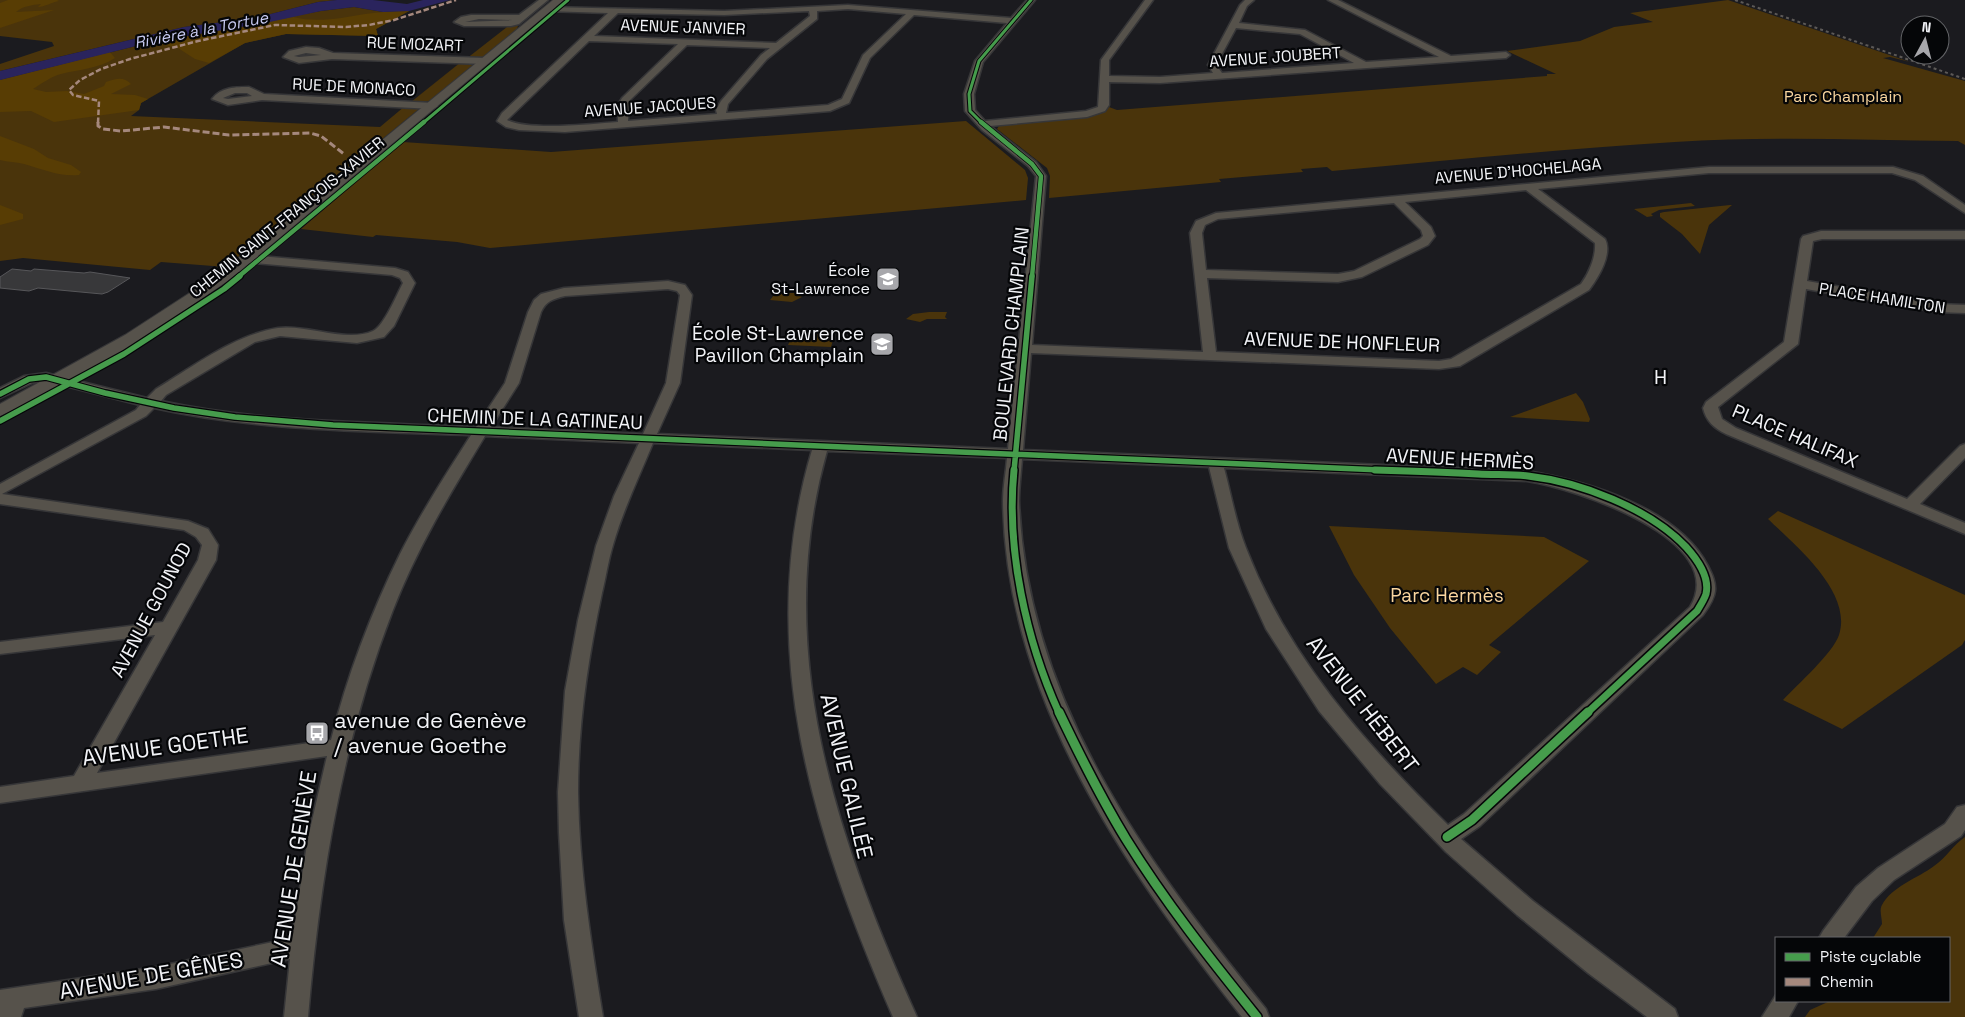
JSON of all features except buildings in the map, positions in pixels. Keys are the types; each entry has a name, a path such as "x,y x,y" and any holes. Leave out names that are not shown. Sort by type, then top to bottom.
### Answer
{"street":[{"name":"CHEMIN SAINT-FRANÇOIS-XAVIER","path":"0,411 59,380 164,319 247,259 486,61 546,4 560,0"},
{"name":"BOULEVARD CHAMPLAIN","path":"1031,0 981,58 975,69 969,94 969,107 973,115 1032,164 1041,176 1014,454 1011,517 1017,572 1035,648 1058,709 1082,760 1136,856 1195,940 1256,1017"},
{"path":"982,124 1095,113 1102,109 1104,105 1105,60 1149,0"},
{"path":"1219,76 1212,65 1244,5 1250,0"},
{"path":"1332,0 1449,59"},
{"path":"521,18 473,17 462,19 458,22 464,24 504,25 514,23 546,4 616,10 854,8 1012,21"},
{"path":"722,117 722,105 764,57 814,17 813,8"},
{"name":"AVENUE JACQUES","path":"616,10 504,114 502,121 514,126 554,129 821,110 842,104 848,99 866,57 913,12"},
{"path":"1233,25 1302,32 1364,65"},
{"name":"AVENUE JANVIER","path":"586,38 779,46"},
{"path":"623,124 622,105 625,100 686,42"},
{"name":"AVENUE JOUBERT","path":"1104,79 1156,80 1506,54"},
{"name":"RUE MOZART","path":"332,56 486,61"},
{"name":"RUE DE MONACO","path":"262,97 433,106"},
{"name":"AVENUE D'HOCHELAGA","path":"1210,356 1196,230 1200,223 1209,218 1225,214 1396,200 1717,169 1882,169 1899,171 1918,178 1965,210"},
{"name":"AVENUE DE HONFLEUR","path":"1024,349 1439,365 1455,363 1467,358 1585,287 1590,281 1602,251 1602,245 1527,186"},
{"path":"1200,274 1338,278 1358,274 1424,242 1429,236 1427,229 1396,200"},
{"name":"PLACE HALIFAX","path":"1965,235 1821,236 1810,237 1805,240 1791,344 1711,405 1710,409 1712,417 1723,427 1731,431 1965,529"},
{"path":"0,490 141,413 157,395 181,379 239,344 258,336 289,332 357,339 379,334 387,326 409,283 407,277 389,271 247,259"},
{"name":"AVENUE DE GENÈVE","path":"296,1017 302,946 337,747 361,671 393,587 437,500 513,381 538,304 542,300 564,292 668,284 682,288 686,294 673,383 647,438"},
{"name":"PLACE HAMILTON","path":"1800,284 1937,308 1965,309"},
{"name":"CHEMIN DE LA GATINEAU","path":"0,394 35,377 46,377 150,403 193,411 264,420 1014,454"},
{"path":"591,1017 576,920 573,876 568,792 572,722 580,655 604,546 615,514 647,438"},
{"name":"AVENUE GALILÉE","path":"821,446 806,502 798,565 796,605 802,690 815,762 836,843 864,921 905,1017"},
{"path":"1910,505 1965,449"},
{"name":"AVENUE HERMÈS","path":"1014,454 1522,476 1556,480 1590,491 1654,522 1681,541 1698,560 1705,578 1706,592 1697,611 1472,820 1447,837"},
{"name":"AVENUE HÉBERT","path":"1216,462 1224,508 1239,555 1263,605 1289,651 1359,746 1390,781 1489,877 1544,924 1666,1017"},
{"name":"AVENUE GOUNOD","path":"0,499 179,525 196,530 208,539 210,552 80,783"},
{"path":"0,648 168,627"},
{"name":"AVENUE GOETHE","path":"0,795 337,747"},
{"path":"1832,937 1864,894 1886,874 1961,824"},
{"name":"AVENUE DE GÊNES","path":"8,1005 156,978 302,946"},
{"path":"1774,1017 1785,1002"}],"green space":[{"path":"0,0 337,0 318,2 255,18 184,27 0,71 0,64 54,46 52,42 0,36"},
{"name":"Parc Champlain","path":"1728,0 1900,59 1883,58 1900,63 1900,65 1908,65 1965,81 1965,145 1958,141 1816,139 1675,142 1332,171 1327,167 1301,169 1303,172 1219,179 1221,182 1049,198 1050,176 1047,168 997,129 999,126 1007,124 1099,114 1106,111 1109,107 1117,110 1547,76 1547,74 1556,74 1507,51 1580,41 1614,27 1653,22 1630,13"},
{"path":"354,7 383,12 409,11 376,29 378,36 286,34 245,43 141,103 139,110 131,116 380,127 405,106 419,109 226,267 161,262 150,270 23,258 0,261 0,80 152,42 321,11"},
{"path":"518,26 517,29 483,57 466,59 507,27"},
{"path":"461,62 474,64 430,101 411,102"},
{"path":"966,121 1025,170 1028,178 1026,200 490,248 457,242 376,235 373,237 301,229 403,142 551,152"},
{"path":"1691,203 1695,206 1659,210 1651,214 1653,216 1647,217 1634,209"},
{"path":"1732,205 1709,225 1700,254 1682,234 1660,217 1660,213 1664,212"},
{"path":"796,293 802,297 792,302 770,300 774,295"},
{"path":"947,312 945,317 947,319 927,319 920,322 906,319 913,314"},
{"path":"793,333 835,334 831,347 788,345"},
{"path":"1576,393 1583,402 1590,419 1589,422 1510,417"},
{"path":"1778,511 1965,595 1965,640 1962,645 1842,729 1783,700 1830,651 1839,635 1841,619 1838,602 1830,586 1806,556 1768,519"},
{"name":"Parc Hermès","path":"1329,526 1544,537 1589,561 1489,645 1501,652 1477,675 1463,667 1436,684 1390,628 1354,575"},
{"path":"1965,837 1965,1017 1805,1017 1810,1010 1828,1002 1950,1002 1950,937 1874,937 1882,924 1881,909 1886,899 1898,888 1938,863"}],"shaded area":[{"path":"8,0 59,1 40,7 38,7 41,4 22,8 16,12 54,10 0,28 0,3"},
{"path":"392,11 409,11 376,29 378,36 286,34 245,43 209,63 195,59 178,48 152,42 293,17 320,20"},
{"path":"110,52 115,58 109,62 58,75 33,89 46,92 67,91 84,94 104,86 106,82 122,79 131,84 111,94 135,95 148,99 141,103 139,110 54,122 31,111 0,112 0,80"},
{"path":"0,136 34,149 48,158 71,165 81,172 79,175 65,175 0,160"},
{"path":"0,205 23,214 23,219 0,225"}],"water":[{"name":"Rivière à la Tortue","path":"373,0 407,4 423,0 450,0 409,11 383,12 354,7 321,11 265,23 152,42 0,80 0,71 184,27 255,18 318,2"}],"railway":[{"path":"1735,0 1965,79"}],"marked path":[{"path":"344,154 321,136 310,133 229,135 164,127 121,131 103,129 98,126 99,101 73,95 69,90 80,80 101,69 164,49 230,33 275,25 295,24 356,27 394,20 456,0"}],"cycle path":[{"path":"0,421 124,354 224,289 296,231 568,0"},
{"path":"1031,0 979,61 969,94 970,111 986,128 1032,164 1041,176 1011,499 1017,572 1033,642 1058,711 1090,777 1127,841 1168,902 1257,1017"},
{"path":"0,394 29,379 46,377 105,393 174,408 235,417 333,425 1527,476 1574,486 1629,508 1655,522 1677,538 1694,556 1704,575 1706,594 1697,611 1472,820 1447,837"}],"place":[{"name":"École St-Lawrence","path":"888,279"},
{"name":"École St-Lawrence Pavillon Champlain","path":"882,344"},
{"name":"avenue de Genève / avenue Goethe","path":"317,733"}],"district":[{"name":"H","path":"1661,377"}]}
